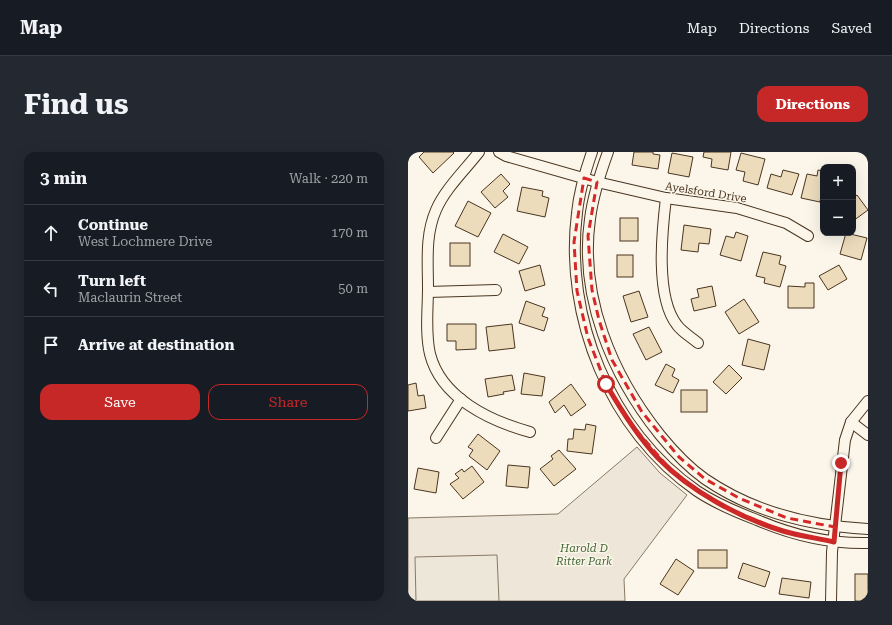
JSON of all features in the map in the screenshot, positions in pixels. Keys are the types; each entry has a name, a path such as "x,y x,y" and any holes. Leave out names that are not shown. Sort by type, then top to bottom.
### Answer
{"street":[{"path":"479,152 442,197 434,215 427,246 428,342 433,364 444,384 461,400 508,426 530,432"},
{"name":"Ayelsford Drive","path":"499,152 506,156 536,166 597,182 666,198 737,208 786,223 808,236"},
{"path":"592,152 584,178 577,212 574,242 578,291 588,338 606,384 629,422 658,458 697,491 733,511 783,531 834,542 868,543"},
{"path":"608,152 597,182 588,236 592,290 599,320 612,360 642,412 679,457 705,479 739,498 788,518 835,527 868,529"},
{"path":"666,198 661,240 661,260 668,303 676,325 698,343"},
{"path":"428,292 496,290"},
{"path":"436,438 461,400"},
{"path":"831,601 835,527 845,440 851,422 868,401"},
{"path":"851,422 868,435"}],"highlighted area":[{"path":"584,178 597,182 588,236 592,290 599,320 612,360 642,412 679,457 705,479 739,498 787,518 835,527 834,542 783,531 733,511 697,491 669,468 629,422 606,384 588,338 577,291 574,242"}],"green space":[{"name":"Harold D Ritter Park","path":"637,447 660,473 687,495 624,579 625,601 408,601 408,518 558,514"}],"shaded area":[{"path":"497,555 499,601 416,601 415,557"}],"building":[{"path":"424,152 454,153 433,173 419,157"},
{"path":"634,152 653,152 653,154 660,155 658,169 632,165"},
{"path":"704,152 731,152 728,170 711,167 712,159 703,157"},
{"path":"672,153 693,157 689,177 668,173"},
{"path":"741,153 765,159 758,185 743,181 745,172 736,170"},
{"path":"783,170 799,174 792,195 767,188 771,174 781,177"},
{"path":"818,170 820,170 820,202 801,198 807,174 817,176"},
{"path":"501,174 510,184 503,191 508,197 495,208 481,192"},
{"path":"522,187 543,191 542,196 549,198 545,217 517,211"},
{"path":"857,195 868,210 856,219 856,200"},
{"path":"468,201 491,213 478,237 455,226"},
{"path":"620,218 638,218 638,241 620,241"},
{"path":"684,225 711,229 709,244 699,243 698,252 681,250"},
{"path":"736,232 748,236 741,261 720,255 726,236 734,238"},
{"path":"503,234 528,247 519,264 494,252"},
{"path":"856,235 867,238 861,260 840,254 845,236"},
{"path":"450,243 470,243 470,266 450,266"},
{"path":"763,252 781,256 779,264 786,266 780,287 764,283 765,278 756,276"},
{"path":"617,255 633,255 633,277 617,277"},
{"path":"540,265 545,285 525,291 519,271"},
{"path":"839,265 847,279 828,290 819,276"},
{"path":"805,283 814,283 814,308 788,308 788,286 805,287"},
{"path":"712,286 716,306 694,311 691,299 699,297 697,289"},
{"path":"639,291 648,317 631,322 623,296"},
{"path":"744,299 759,322 739,334 725,312"},
{"path":"526,301 545,308 542,316 548,318 544,331 519,323"},
{"path":"447,324 476,324 476,349 456,350 456,341 447,341"},
{"path":"512,324 515,348 489,351 486,327"},
{"path":"649,327 662,352 646,360 633,334"},
{"path":"748,339 770,345 764,370 742,365"},
{"path":"666,364 675,369 672,376 679,380 673,393 655,385"},
{"path":"729,365 742,378 726,394 713,382"},
{"path":"524,373 545,377 542,396 521,394"},
{"path":"512,375 515,390 488,397 485,379"},
{"path":"416,383 418,396 424,395 426,408 408,411 408,385"},
{"path":"571,384 586,405 571,416 564,405 555,413 549,402"},
{"path":"681,390 707,390 707,412 681,412"},
{"path":"586,424 596,426 592,454 567,451 568,439 573,439 574,429 585,430"},
{"path":"478,434 500,451 487,470 469,456 473,450 468,447"},
{"path":"559,450 576,469 554,486 540,469 553,459 551,456"},
{"path":"508,465 530,467 528,488 506,486"},
{"path":"472,466 484,482 463,499 450,484 459,478 455,474 462,469 464,472"},
{"path":"418,468 439,472 436,493 414,489"},
{"path":"698,550 727,550 727,568 698,568"},
{"path":"676,559 694,571 678,595 660,584"},
{"path":"743,563 770,572 765,587 738,578"},
{"path":"855,574 868,574 868,601 855,601"},
{"path":"782,578 811,582 809,598 779,594"}],"route":[{"path":"606,384 629,422 658,458 697,491 733,511 783,531 834,542 841,463"}]}
